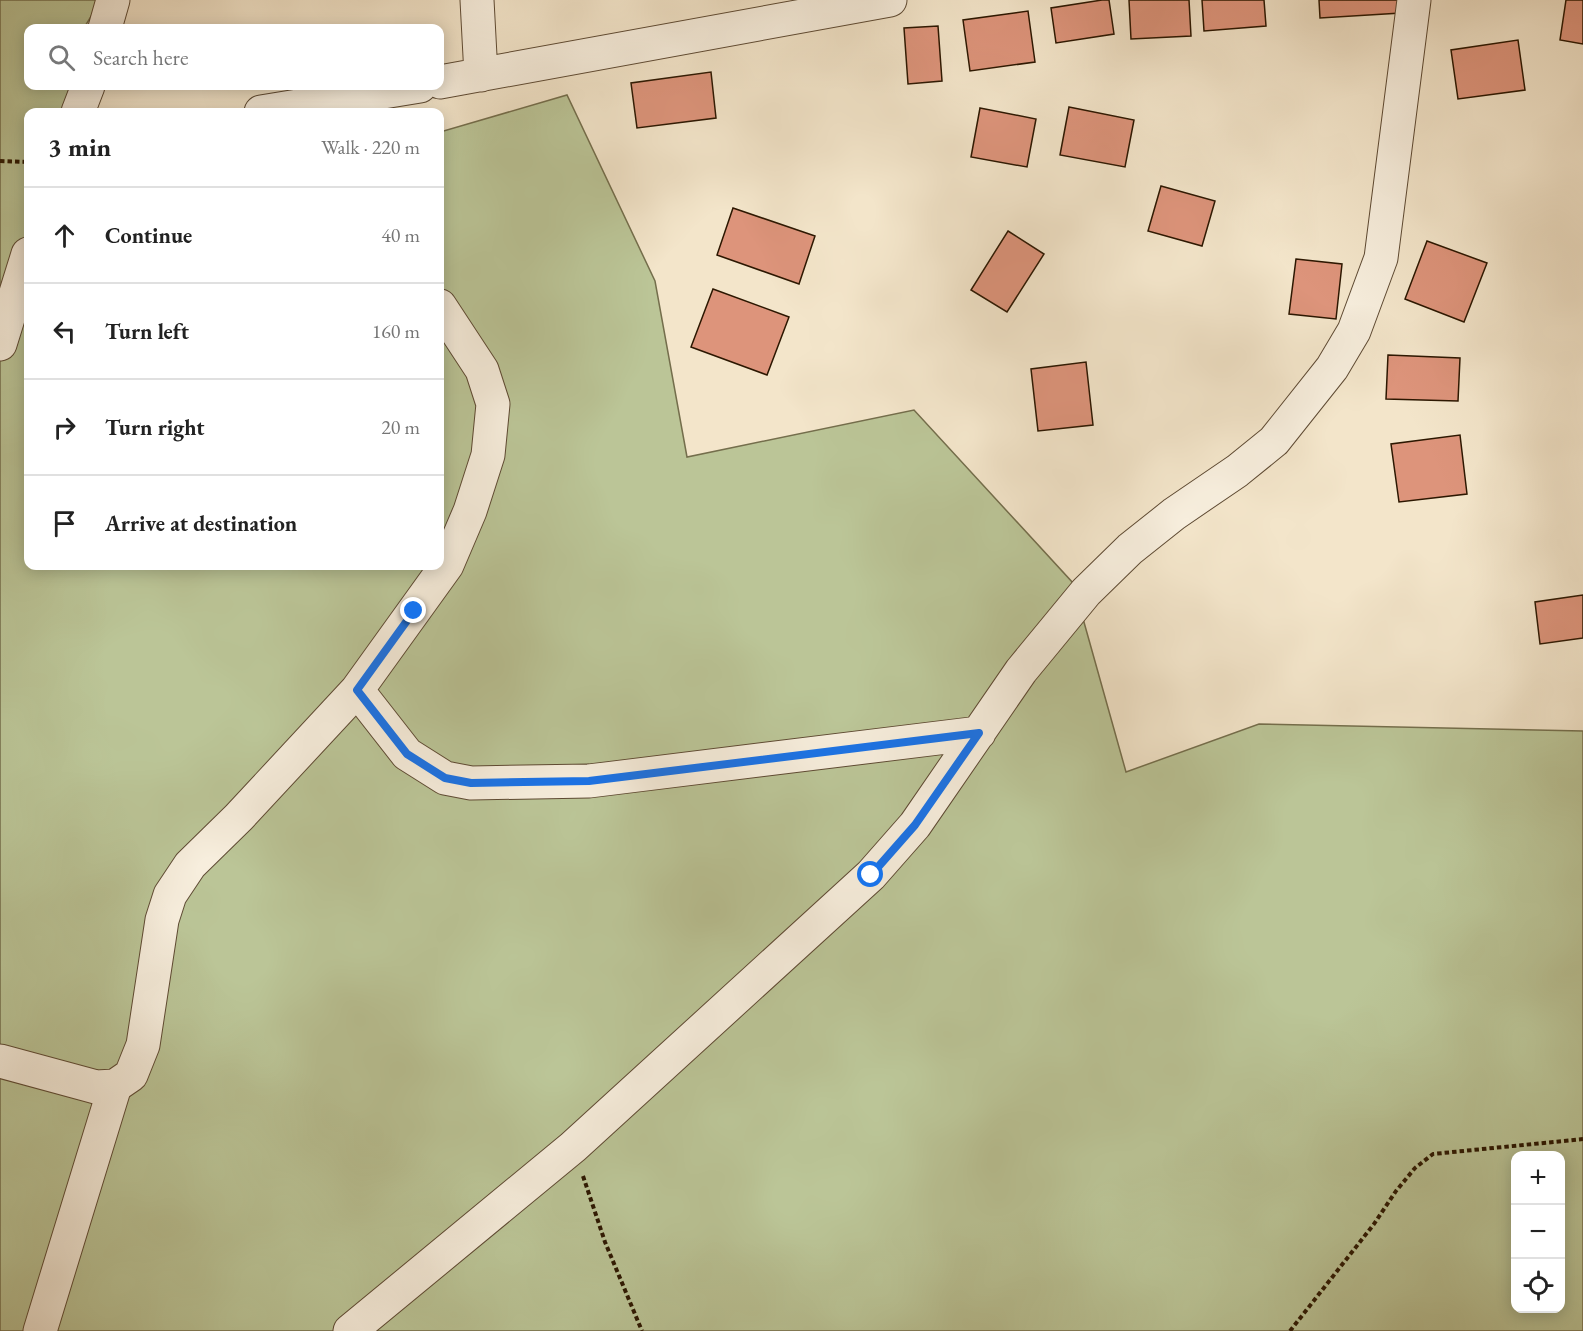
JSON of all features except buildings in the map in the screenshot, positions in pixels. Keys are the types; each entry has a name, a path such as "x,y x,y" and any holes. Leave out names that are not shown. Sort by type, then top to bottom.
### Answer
{"street":[{"path":"106,24 113,0"},
{"path":"477,0 481,75"},
{"path":"444,81 890,0"},
{"path":"350,1331 573,1147 871,875 915,825 1021,671 1086,592 1130,549 1174,514 1237,471 1274,441 1332,368 1354,331 1381,258 1414,0"},
{"path":"80,108 86,90"},
{"path":"309,108 400,90"},
{"path":"0,344 24,267"},
{"path":"444,312 483,370 493,404 488,455 470,511 444,569"},
{"path":"0,1061 96,1087 115,1086 131,1075 143,1045 162,920 170,895 190,865 239,818 357,690 443,570"},
{"path":"357,690 407,754 445,778 471,783 589,781 979,733"},
{"path":"40,1331 115,1086"}],"path":[{"path":"0,161 24,162"},
{"path":"1290,1331 1374,1224 1396,1191 1415,1168 1434,1154 1583,1139"},
{"path":"573,1147 605,1242 642,1331"}],"green space":[{"path":"0,0 101,0 86,24 24,24 24,90 73,90 75,108 24,108 24,570 444,570 444,131 567,95 655,281 687,457 914,410 1073,583 1126,772 1259,724 1583,731 1583,1331 0,1331"}],"route":[{"path":"414,611 357,690 407,754 445,778 471,783 589,781 979,733 915,825 871,875"}]}
